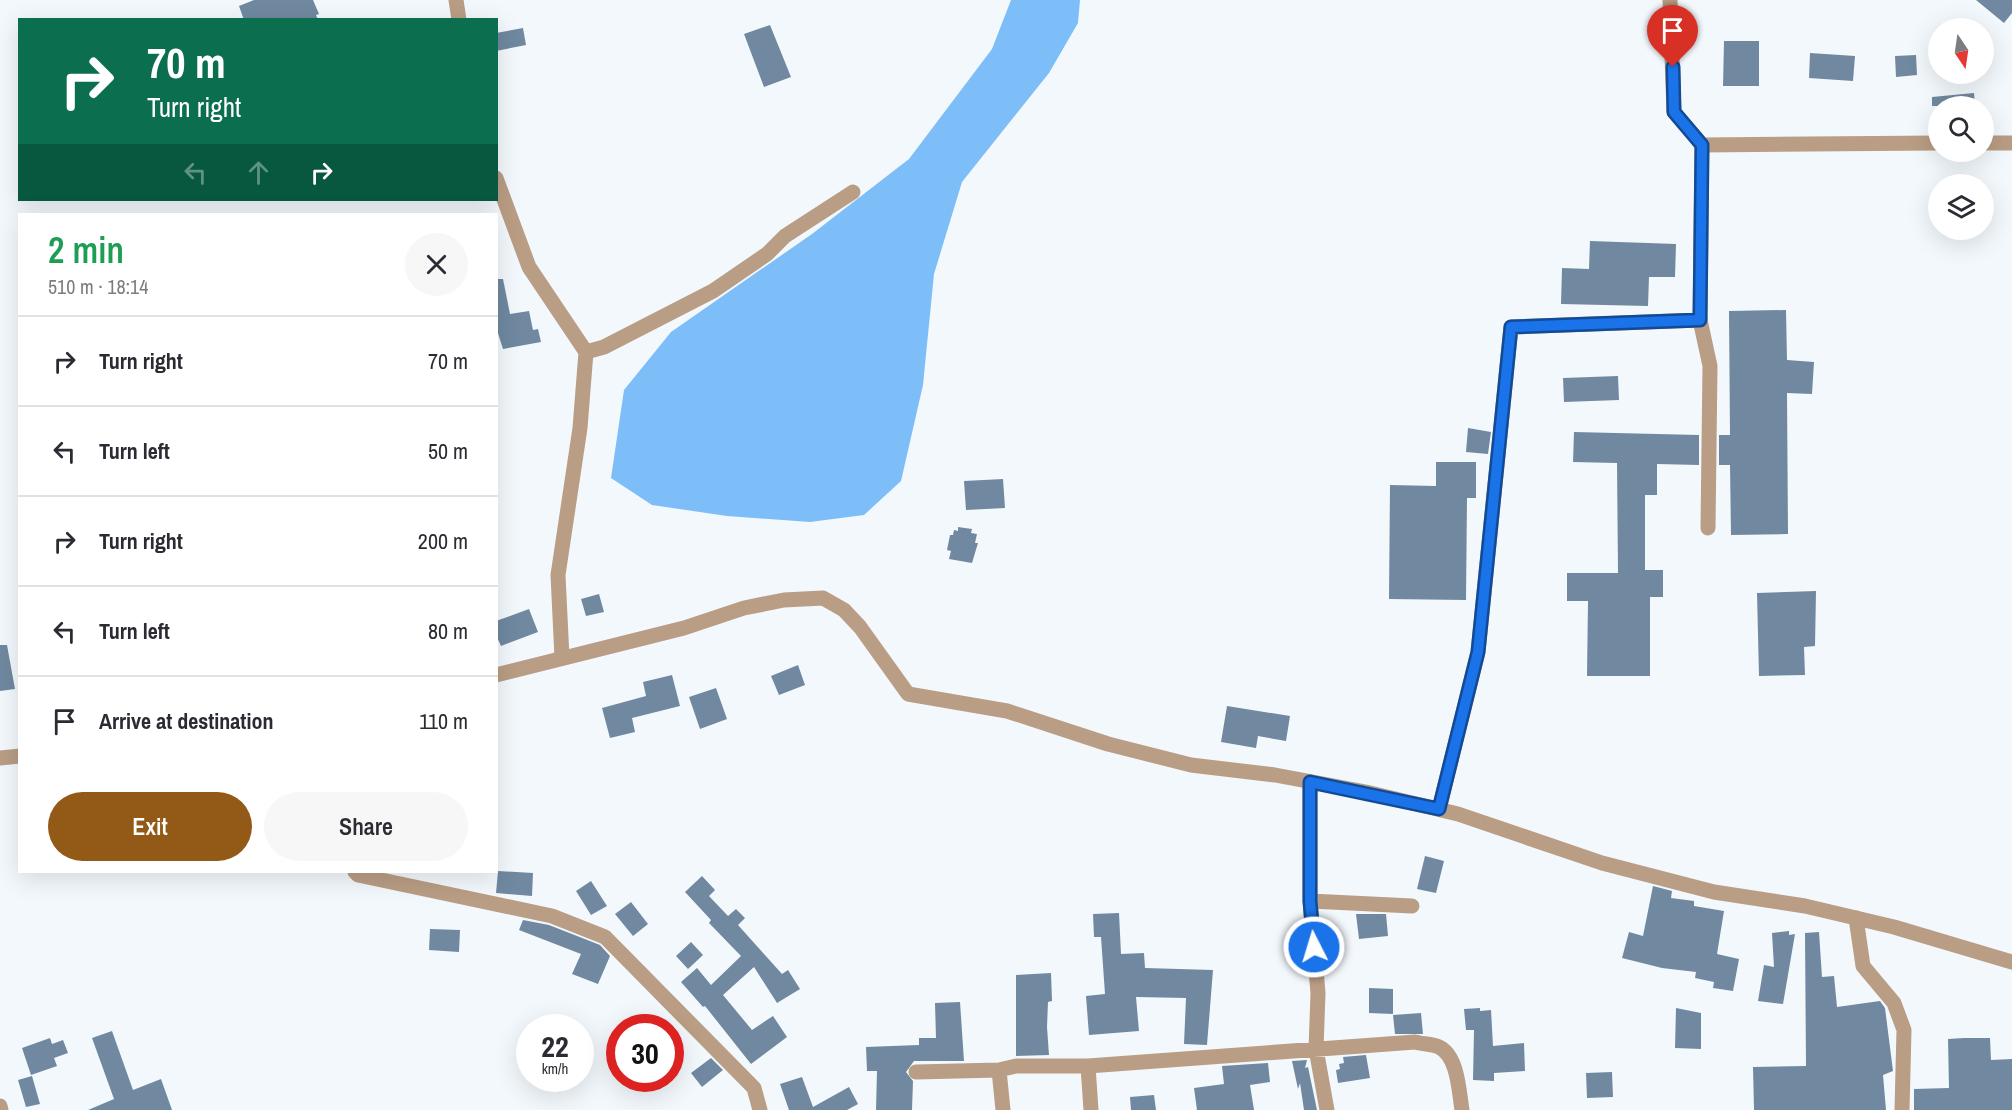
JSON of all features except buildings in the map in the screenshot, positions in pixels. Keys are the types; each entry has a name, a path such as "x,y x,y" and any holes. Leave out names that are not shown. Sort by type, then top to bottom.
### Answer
{"street":[{"path":"456,0 459,18"},
{"path":"1670,0 1674,112 1702,145 1700,320 1710,366 1708,528"},
{"path":"1702,145 1928,143"},
{"path":"1994,143 2012,143"},
{"path":"498,183 529,267 586,352 580,428 558,575 562,658"},
{"path":"586,352 604,347 713,291 767,254 785,236 853,192"},
{"path":"1439,809 1478,652 1511,327 1700,320"},
{"path":"498,674 684,628 744,608 784,600 823,598 844,610 860,627 908,694 1007,711 1108,744 1191,765 1310,782 1439,809 1602,863 1714,892 1805,906 1856,918 2012,962"},
{"path":"0,758 18,756"},
{"path":"1310,782 1310,901 1318,993 1316,1048 1326,1110"},
{"path":"356,873 552,916 604,937 754,1088 760,1110"},
{"path":"1310,901 1412,906"},
{"path":"1856,918 1863,966 1894,1003 1904,1030 1902,1110"},
{"path":"916,1072 999,1070 1016,1066 1088,1066 1415,1042 1437,1046 1446,1051 1453,1063 1462,1110"},
{"path":"1088,1066 1091,1110"},
{"path":"999,1070 1003,1110"},
{"path":"0,1106 1,1110"}],"water":[{"path":"1011,0 1080,0 1078,23 1049,73 962,182 934,274 923,385 901,481 864,515 810,522 727,516 652,505 611,478 624,390 671,332 812,234 909,159 992,49"}],"route":[{"path":"1314,947 1310,901 1310,782 1439,809 1478,652 1511,327 1700,320 1702,145 1674,112 1673,67"}]}
